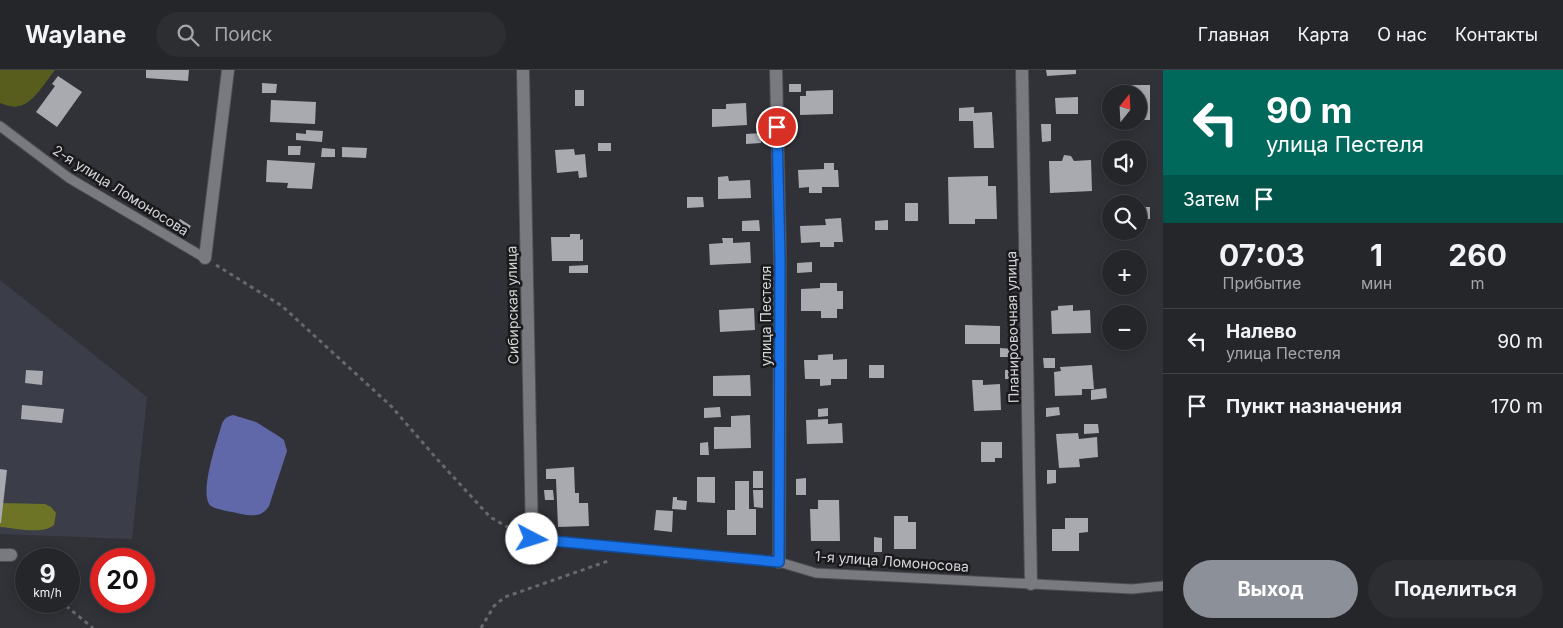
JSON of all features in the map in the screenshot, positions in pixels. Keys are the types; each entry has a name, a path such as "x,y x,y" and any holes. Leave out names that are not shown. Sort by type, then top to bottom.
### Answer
{"street":[{"path":"205,258 228,70"},
{"name":"Сибирская улица","path":"523,70 532,539"},
{"name":"улица Пестеля","path":"776,70 780,259 779,562"},
{"name":"Планировочная улица","path":"1022,70 1031,584"}],"lane":[{"name":"2-я улица Ломоносова","path":"0,126 70,178 205,258"},
{"name":"1-я улица Ломоносова","path":"532,539 779,562 816,573 968,582 1132,588 1163,586"}],"path":[{"path":"205,258 282,306 391,406 490,517 532,539"},
{"path":"481,628 494,606 505,597 614,559"},
{"path":"75,613 93,628"}],"shaded area":[{"path":"0,280 147,397 132,539 0,534"}],"green space":[{"path":"0,70 55,70 29,101 14,107 0,103"},
{"path":"0,503 45,504 56,513 54,525 43,530 0,527"}],"water":[{"path":"233,415 256,422 280,437 284,440 287,451 269,506 257,515 217,509 211,506 208,500 207,480 216,444 224,421"}],"building":[{"path":"146,70 189,70 188,81 146,78"},
{"path":"1046,70 1076,70 1076,74 1047,76"},
{"path":"58,76 82,92 57,127 36,112 55,86 52,84"},
{"path":"262,83 277,84 276,93 262,93"},
{"path":"789,84 801,84 801,92 789,92"},
{"path":"1148,85 1150,85 1150,120 1148,120"},
{"path":"575,90 584,90 584,106 575,106"},
{"path":"833,90 833,114 800,115 800,96 806,96 806,91"},
{"path":"1078,97 1078,114 1056,114 1055,98"},
{"path":"271,100 316,102 315,124 270,122"},
{"path":"746,103 747,125 712,127 712,109 726,109 726,104"},
{"path":"974,107 974,113 992,112 994,148 974,148 973,121 959,121 959,108"},
{"path":"1041,124 1051,124 1051,141 1042,142"},
{"path":"306,130 323,131 322,142 296,140 296,133 306,134"},
{"path":"761,133 761,143 746,144 746,134"},
{"path":"598,143 611,143 611,151 598,151"},
{"path":"288,146 301,146 300,155 288,155"},
{"path":"342,147 367,148 366,158 342,157"},
{"path":"322,148 335,149 335,157 321,157"},
{"path":"574,149 575,155 585,154 587,177 579,178 578,171 557,173 555,150"},
{"path":"1064,155 1071,156 1074,161 1091,160 1092,191 1050,193 1049,161 1062,161"},
{"path":"267,160 315,163 312,189 287,188 288,183 266,182"},
{"path":"824,163 834,163 834,170 838,170 839,187 822,187 822,193 809,193 809,187 799,188 798,170 824,169"},
{"path":"728,176 729,181 750,180 751,198 718,199 718,177"},
{"path":"988,176 988,186 996,186 997,219 975,219 975,224 949,224 948,177"},
{"path":"687,197 703,197 704,207 687,208"},
{"path":"905,203 918,203 918,221 905,221"},
{"path":"1147,207 1150,207 1150,219 1147,219"},
{"path":"841,218 843,242 834,242 834,247 820,247 820,242 801,243 800,226 826,225 825,219"},
{"path":"180,219 191,226 185,235 174,228"},
{"path":"759,220 760,231 742,231 742,221"},
{"path":"888,220 888,230 875,230 875,221"},
{"path":"570,234 580,234 580,240 583,239 583,261 552,261 551,237 570,237"},
{"path":"722,238 733,238 733,243 750,242 751,263 710,265 709,244 723,243"},
{"path":"812,262 812,272 797,273 797,263"},
{"path":"588,265 588,273 569,273 569,266"},
{"path":"820,283 837,283 837,291 843,291 843,309 837,309 837,318 821,318 821,311 801,311 801,289 820,288"},
{"path":"1073,305 1073,311 1090,310 1091,333 1052,334 1051,311 1058,310 1058,306"},
{"path":"754,308 755,330 720,332 719,310"},
{"path":"965,325 1000,326 1000,344 965,344"},
{"path":"1000,348 1013,349 1013,357 1000,357"},
{"path":"833,354 833,360 847,359 847,379 831,379 831,385 820,386 820,379 805,379 804,360 818,360 818,355"},
{"path":"1043,358 1055,358 1055,368 1044,368"},
{"path":"869,365 884,365 884,378 869,378"},
{"path":"1092,365 1094,389 1082,389 1082,395 1055,396 1054,372 1061,371 1060,367"},
{"path":"26,370 43,371 42,385 25,383"},
{"path":"1005,370 1013,370 1014,379 1005,379"},
{"path":"750,375 751,396 713,396 713,376"},
{"path":"972,380 983,380 983,385 1000,384 1001,410 974,411"},
{"path":"1106,388 1107,398 1091,400 1091,390"},
{"path":"22,405 64,409 62,423 21,419"},
{"path":"720,407 721,417 704,418 704,408"},
{"path":"1059,407 1060,415 1046,417 1046,408"},
{"path":"828,408 828,416 818,417 818,409"},
{"path":"750,415 751,448 714,449 714,427 731,427 731,416"},
{"path":"828,419 828,424 842,423 843,443 807,444 806,420"},
{"path":"1084,424 1098,424 1099,433 1084,434"},
{"path":"1078,433 1079,439 1097,437 1098,457 1079,459 1080,467 1059,468 1056,434"},
{"path":"708,442 709,455 700,455 700,443"},
{"path":"981,442 1002,442 1002,458 995,458 995,462 981,462"},
{"path":"574,467 575,493 579,493 579,503 588,503 589,526 558,527 556,479 546,479 546,469"},
{"path":"0,469 7,470 1,523 0,523"},
{"path":"1047,470 1056,470 1056,483 1047,484"},
{"path":"753,471 763,471 763,488 753,488"},
{"path":"697,477 715,477 715,503 697,502"},
{"path":"806,478 806,495 796,495 796,479"},
{"path":"735,481 749,481 749,509 756,509 756,535 727,535 727,510 735,510"},
{"path":"544,490 553,490 554,500 545,500"},
{"path":"753,490 763,490 763,508 754,507"},
{"path":"673,497 677,497 677,500 687,501 686,510 672,509"},
{"path":"818,500 839,500 840,541 811,541 810,509 818,509"},
{"path":"656,510 673,511 672,532 654,530"},
{"path":"894,516 908,516 908,522 916,522 916,549 894,549"},
{"path":"1065,518 1088,518 1088,532 1079,533 1079,551 1052,551 1052,529 1065,529"},
{"path":"874,537 882,538 882,552 874,552"}],"route":[{"path":"532,539 779,562 780,259 777,127"}]}
